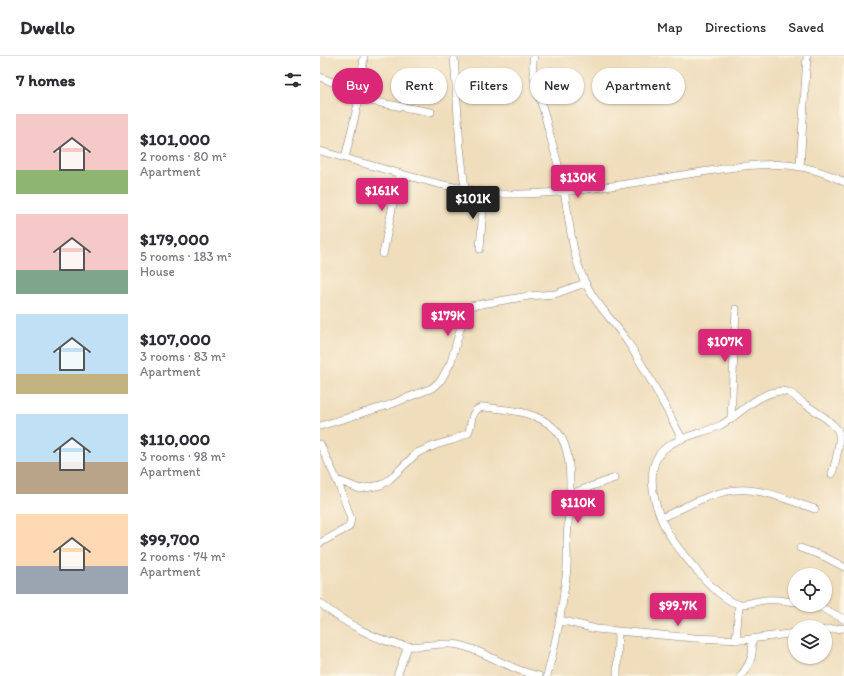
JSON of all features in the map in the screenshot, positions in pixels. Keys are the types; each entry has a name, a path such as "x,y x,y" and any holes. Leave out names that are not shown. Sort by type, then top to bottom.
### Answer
{"street":[{"path":"362,68 364,56"},
{"path":"454,56 460,147 465,189"},
{"path":"534,56 533,62 537,88 564,191 567,215 576,257 585,283 598,304 627,340 663,400 682,439"},
{"path":"800,167 806,56"},
{"path":"320,77 332,83"},
{"path":"383,101 431,112"},
{"path":"345,158 357,104"},
{"path":"320,151 399,174 465,189 501,194 564,191 620,185 749,165 778,164 800,167 818,171 844,182"},
{"path":"383,254 399,174"},
{"path":"480,250 484,192"},
{"path":"320,426 389,405 432,388 441,380 451,362 462,319 466,310 470,306 529,296 555,294 585,283"},
{"path":"731,418 736,309"},
{"path":"788,602 765,600 739,604 726,598 705,579 688,560 671,537 661,518 652,482 654,465 657,457 668,445 717,427 763,396 775,392 790,393 830,422 838,430 838,448 832,474"},
{"path":"337,480 360,489 381,484 390,479 417,454 468,433 473,414 477,409 484,407 514,411 532,416 543,420 555,428 561,436 569,458 570,494 566,577 560,620 548,676"},
{"path":"320,444 337,480 351,519 349,527 320,543"},
{"path":"570,494 615,478"},
{"path":"661,518 716,494 736,490 760,492 815,509"},
{"path":"800,548 823,556 844,567"},
{"path":"320,604 334,615 350,624 391,642 408,646 443,644 457,645 474,649 514,668 539,676"},
{"path":"736,640 739,604"},
{"path":"830,612 844,619"},
{"path":"560,620 596,629 694,638 736,640 788,634"},
{"path":"832,629 844,628"},
{"path":"617,676 618,631"},
{"path":"741,676 752,656 754,648 751,639"},
{"path":"397,676 408,646"}]}
